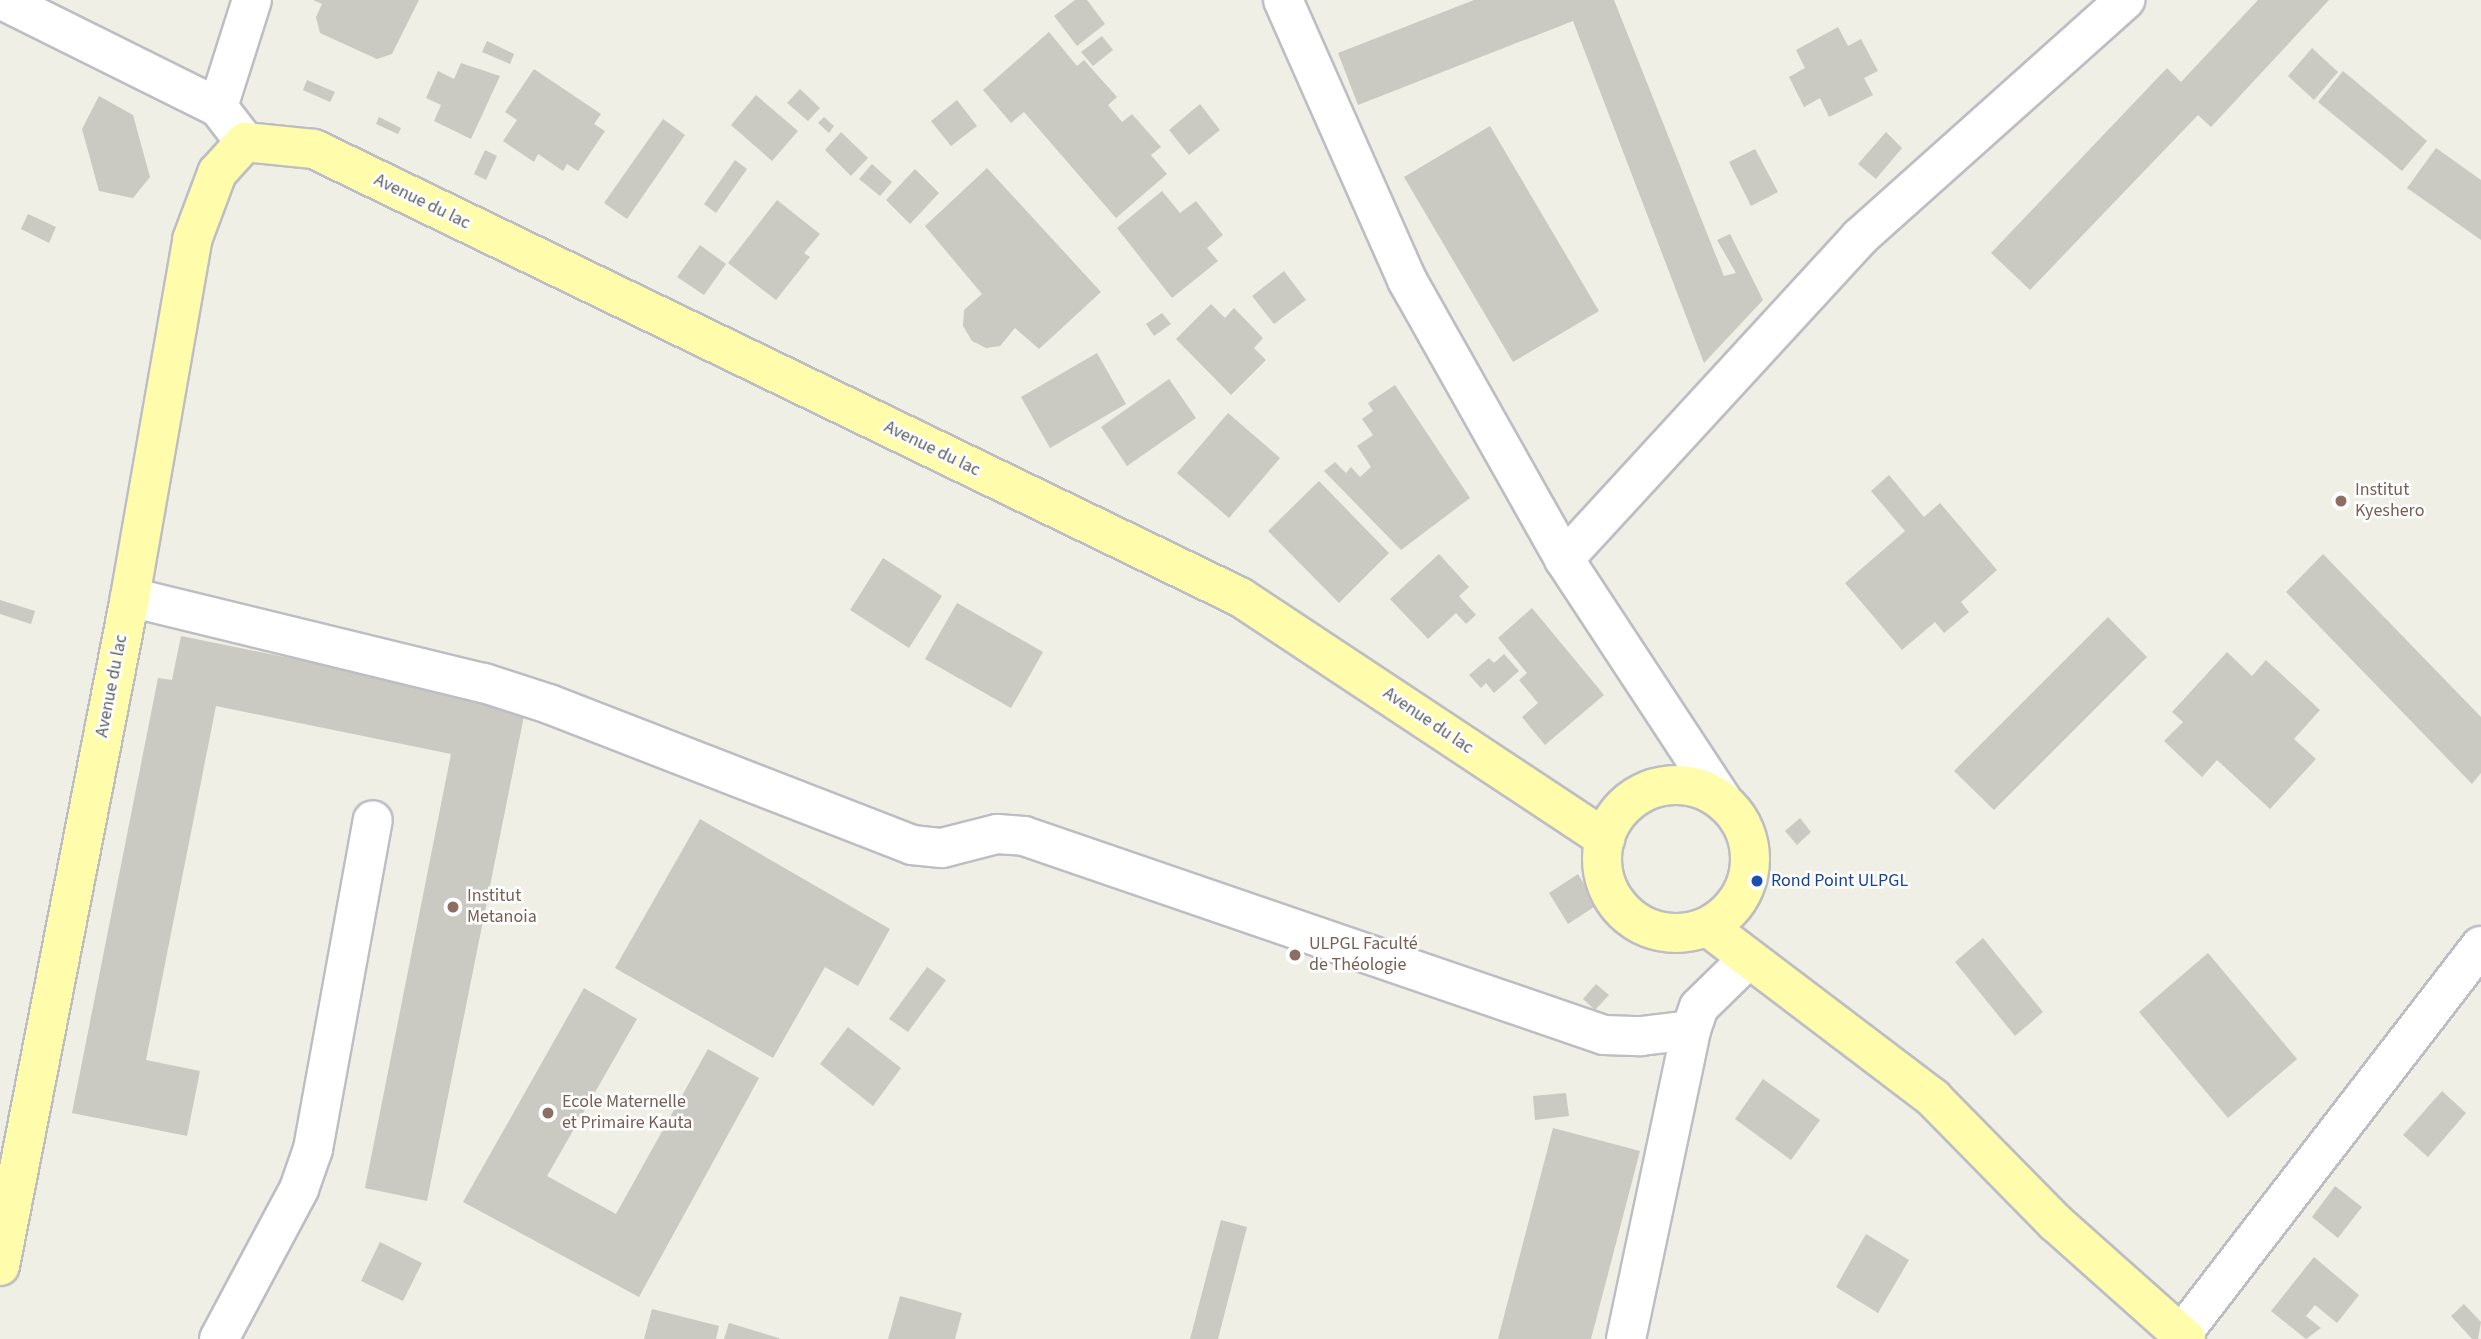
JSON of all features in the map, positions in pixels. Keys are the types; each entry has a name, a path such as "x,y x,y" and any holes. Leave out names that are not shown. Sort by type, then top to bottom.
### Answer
{"main road":[{"name":"Avenue du lac","path":"0,1266 130,597 192,240 218,173 245,142 314,149 1240,597 1605,839"},
{"path":"1686,785 1723,802 1747,836 1750,858 1739,898 1708,928 1667,933 1629,915 1605,880 1605,839 1627,803 1645,791 1686,785"},
{"path":"1708,928 1933,1098 2056,1223 2183,1337"}],"street":[{"path":"2,0 218,107 245,142"},
{"path":"218,107 252,0"},
{"path":"1283,0 1407,280 1564,559 1723,802"},
{"path":"1564,559 1860,237 2125,0"},
{"path":"130,597 536,700 912,845 942,848 997,834 1024,836 1604,1035 1641,1036 1691,1030"},
{"path":"219,1339 299,1189 313,1149 373,820"},
{"path":"2183,1337 2481,946"},
{"path":"1626,1339 1691,1030 1699,1007 1748,959"}],"building":[{"path":"313,0 419,0 392,54 377,59 320,33 316,17 322,4"},
{"path":"1075,0 1087,0 1105,24 1077,46 1054,16"},
{"path":"1474,0 1614,0 1724,276 1736,273 1717,240 1730,234 1763,300 1704,363 1573,21 1358,105 1338,53"},
{"path":"2258,0 2329,0 2211,127 2198,115 2030,290 1991,253 2167,68 2181,82"},
{"path":"1838,27 1848,46 1861,39 1878,71 1864,78 1873,95 1829,117 1820,98 1804,107 1789,77 1805,68 1796,50"},
{"path":"1049,32 1077,66 1084,60 1117,97 1108,105 1122,122 1132,114 1161,147 1151,155 1167,174 1116,218 1024,112 1011,123 983,90"},
{"path":"1102,36 1113,50 1093,66 1081,52"},
{"path":"487,41 514,54 510,64 482,52"},
{"path":"2312,48 2338,72 2314,100 2288,76"},
{"path":"461,63 500,76 471,139 434,121 441,105 426,98 438,71 454,79"},
{"path":"534,69 601,114 594,124 605,131 578,171 567,164 563,171 538,154 534,162 503,141 517,120 505,112"},
{"path":"2343,71 2427,141 2402,171 2318,102"},
{"path":"307,80 335,92 330,102 303,90"},
{"path":"800,89 820,108 808,121 787,103"},
{"path":"756,95 798,131 772,161 731,125"},
{"path":"99,96 133,115 150,177 133,198 99,191 82,129"},
{"path":"957,100 977,126 951,146 931,121"},
{"path":"1200,104 1220,130 1189,155 1169,130"},
{"path":"379,117 401,128 398,134 376,124"},
{"path":"824,117 834,126 829,133 818,123"},
{"path":"663,119 685,135 627,219 604,203"},
{"path":"1490,126 1599,311 1513,362 1404,177"},
{"path":"841,132 868,158 851,176 825,150"},
{"path":"1886,132 1902,148 1876,179 1858,164"},
{"path":"2436,148 2481,180 2481,240 2407,188"},
{"path":"1755,149 1778,192 1751,206 1729,162"},
{"path":"485,150 497,156 486,180 474,174"},
{"path":"735,160 747,169 716,213 704,204"},
{"path":"872,164 892,182 880,196 859,179"},
{"path":"987,168 1101,292 1039,349 1015,328 1000,346 986,348 972,341 963,326 964,310 982,294 925,226"},
{"path":"915,169 939,193 910,224 886,200"},
{"path":"1162,191 1180,213 1196,201 1223,235 1207,248 1218,261 1172,298 1117,228"},
{"path":"777,200 820,234 804,253 810,257 776,300 728,263"},
{"path":"28,214 56,227 49,243 21,229"},
{"path":"700,245 726,264 704,295 677,277"},
{"path":"1284,271 1306,300 1274,324 1252,296"},
{"path":"1211,304 1225,318 1234,308 1263,338 1254,348 1266,360 1231,395 1176,339"},
{"path":"1162,313 1171,324 1154,336 1146,324"},
{"path":"1097,353 1126,404 1050,448 1021,397"},
{"path":"1169,379 1196,418 1127,466 1101,427"},
{"path":"1395,385 1470,498 1401,550 1324,471 1335,462 1346,473 1351,467 1360,477 1371,467 1357,446 1373,435 1362,419 1373,411 1368,403"},
{"path":"1228,413 1280,458 1229,518 1177,473"},
{"path":"1889,475 1924,517 1940,503 1997,570 1961,602 1969,612 1944,633 1935,622 1902,650 1845,583 1905,531 1871,491"},
{"path":"1319,481 1389,553 1339,603 1268,531"},
{"path":"1439,554 1469,587 1459,596 1476,615 1466,624 1456,613 1428,639 1390,599"},
{"path":"2323,554 2481,717 2481,773 2472,784 2286,592"},
{"path":"883,558 942,596 909,648 850,610"},
{"path":"0,600 35,611 31,624 0,614"},
{"path":"957,603 1043,652 1011,708 925,659"},
{"path":"1532,608 1604,695 1545,745 1522,717 1538,703 1519,680 1527,673 1498,638"},
{"path":"2108,617 2147,657 1994,810 1954,771"},
{"name":"Institut Metanoia","path":"181,636 526,706 427,1201 365,1188 451,754 216,706 146,1060 200,1071 187,1136 72,1113 158,678 172,680"},
{"path":"2227,652 2252,676 2266,660 2320,710 2294,739 2316,759 2270,809 2217,760 2202,777 2164,741 2183,722 2172,712"},
{"path":"1504,654 1519,671 1494,693 1486,683 1481,688 1469,675 1489,658 1494,663"},
{"path":"1800,818 1811,832 1797,845 1785,831"},
{"path":"700,819 890,929 858,986 825,967 773,1058 615,968"},
{"path":"1578,874 1597,905 1568,924 1549,893"},
{"path":"1983,938 2043,1012 2015,1036 1955,962"},
{"path":"2208,953 2297,1059 2228,1118 2139,1012"},
{"path":"927,967 946,980 908,1032 889,1019"},
{"path":"1596,984 1609,995 1595,1010 1583,999"},
{"name":"Ecole Maternelle et Primaire Kauta","path":"584,988 637,1019 547,1176 616,1214 708,1049 759,1078 639,1297 463,1202"},
{"path":"848,1027 901,1068 873,1106 820,1064"},
{"path":"1763,1079 1820,1120 1791,1160 1735,1119"},
{"path":"2442,1091 2466,1113 2428,1157 2403,1135"},
{"path":"1566,1093 1569,1116 1535,1120 1533,1096"},
{"path":"1553,1128 1640,1151 1591,1339 1498,1339"},
{"path":"2335,1186 2362,1207 2338,1238 2312,1217"},
{"path":"1221,1220 1247,1227 1218,1339 1190,1339"},
{"path":"1866,1234 1909,1260 1878,1313 1836,1287"},
{"path":"380,1242 422,1263 403,1301 361,1281"},
{"path":"2314,1257 2359,1295 2337,1323 2315,1305 2306,1316 2321,1328 2306,1339 2271,1311"},
{"path":"900,1296 962,1313 955,1339 888,1339"},
{"path":"2464,1304 2481,1322 2478,1339 2472,1339 2451,1316"},
{"path":"652,1309 719,1326 716,1339 644,1339"},
{"path":"729,1323 779,1338 779,1339 724,1339"}],"place":[{"name":"Institut Kyeshero","path":"2341,501"},
{"name":"Rond Point ULPGL","path":"1757,881"},
{"name":"Institut Metanoia","path":"453,907"},
{"name":"ULPGL Faculté de Théologie","path":"1295,955"},
{"name":"Ecole Maternelle et Primaire Kauta","path":"548,1113"}]}
